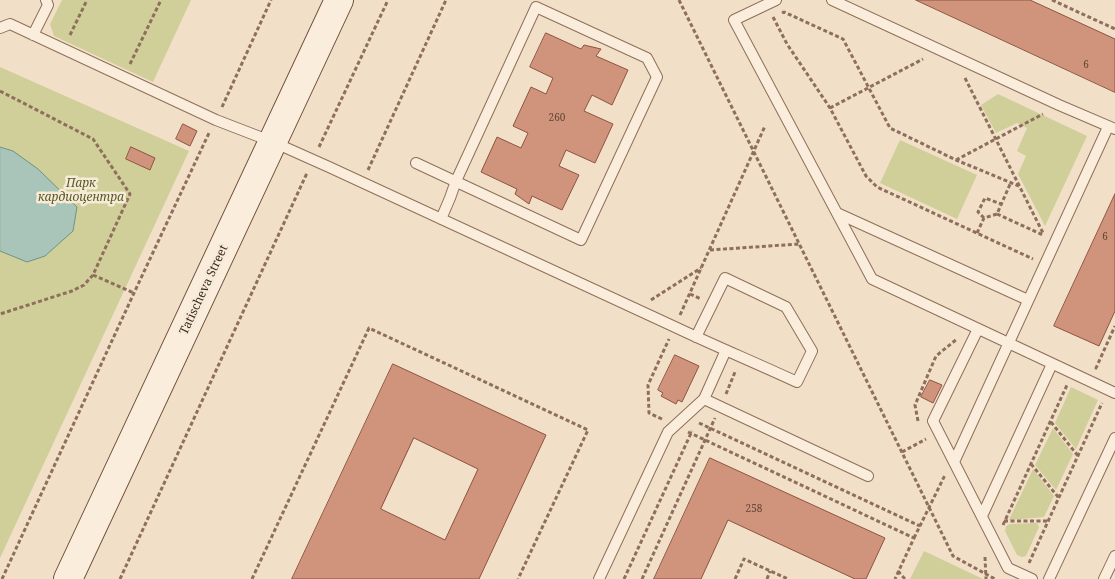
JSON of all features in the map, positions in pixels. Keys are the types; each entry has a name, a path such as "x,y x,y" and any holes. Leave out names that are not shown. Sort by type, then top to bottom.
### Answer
{"street":[{"name":"Tatischeva Street","path":"68,579 339,0"}],"lane":[{"path":"832,0 1111,128 1028,300 954,462"},
{"path":"33,35 48,2"},
{"path":"771,2 734,20 872,279 1112,392"},
{"path":"416,163 456,181 581,240 657,77 647,58 536,7 456,181 441,219"},
{"path":"0,28 10,24 216,120 273,142 362,182 674,327 696,337 726,350 797,382 812,351 786,307 725,278 696,337"},
{"path":"837,213 1028,300"},
{"path":"978,329 933,421 1008,568 1028,577"},
{"path":"600,579 668,432 704,399 726,350"},
{"path":"982,516 1052,364"},
{"path":"704,399 868,476"},
{"path":"1051,575 1115,438"},
{"path":"1104,579 1115,556"}],"path":[{"path":"70,35 87,0"},
{"path":"130,64 161,0"},
{"path":"2,579 271,0"},
{"path":"120,579 388,0"},
{"path":"362,182 446,0"},
{"path":"679,0 953,556 986,577 995,579"},
{"path":"1052,0 1115,29"},
{"path":"771,2 774,18 787,44 830,108 866,176 877,187 1045,264"},
{"path":"774,18 784,12 843,39 890,128 956,160 1019,186"},
{"path":"830,108 928,56"},
{"path":"962,72 1045,236 997,214 984,218 977,233"},
{"path":"0,92 94,139 130,194 92,275 84,285 0,314"},
{"path":"956,160 1059,105"},
{"path":"765,126 648,385 649,413 914,538"},
{"path":"997,214 1011,182"},
{"path":"984,218 978,212 986,198 1001,204"},
{"path":"710,250 799,244"},
{"path":"649,301 701,268"},
{"path":"92,275 134,293"},
{"path":"690,294 712,304"},
{"path":"1028,577 1030,560 1078,456 1112,392 1115,376 1096,368 1115,326"},
{"path":"252,579 369,328 588,430 518,579"},
{"path":"642,579 735,372 726,350"},
{"path":"1001,529 1068,383"},
{"path":"624,579 691,433 699,422 920,526"},
{"path":"1050,422 1078,456"},
{"path":"902,452 927,438"},
{"path":"1031,464 1059,498"},
{"path":"895,579 946,474"},
{"path":"1004,522 1048,521"},
{"path":"985,548 986,577"},
{"path":"735,579 744,559 788,579"},
{"path":"1023,559 1030,560 1051,575"},
{"path":"767,579 770,571"},
{"path":"898,572 900,579"},
{"path":"898,572 905,579"}],"green space":[{"path":"62,0 191,0 153,82 54,36 50,24"},
{"name":"Парк кардиоцентра","path":"0,67 189,151 0,558"},
{"path":"998,94 1087,136 1045,226 1018,174 1026,156 1017,151 1027,128 1017,123 996,133 981,105"},
{"path":"900,140 977,175 957,219 880,183"},
{"path":"1071,387 1098,400 1076,449 1055,423"},
{"path":"1053,428 1073,454 1056,490 1035,465"},
{"path":"1033,469 1054,496 1044,517 1009,520"},
{"path":"1037,523 1039,527 1026,556 1017,555 1005,531 1006,526 1010,524"},
{"path":"924,551 983,579 910,579"}],"shaded area":[{"path":"0,147 13,151 38,169 77,207 73,231 45,256 27,262 0,251"}],"building":[{"path":"916,0 1030,0 1115,39 1115,92"},
{"path":"546,33 581,49 584,45 601,49 596,56 628,70 612,105 592,95 584,111 613,124 595,163 566,150 559,166 579,175 562,210 532,196 529,204 515,194 517,189 481,172 497,137 521,148 528,133 513,126 531,87 546,94 553,78 530,67"},
{"path":"183,124 197,131 190,146 176,139"},
{"path":"131,147 155,158 150,170 126,159"},
{"path":"1115,194 1115,311 1099,346 1054,326"},
{"path":"675,355 699,366 682,402 678,400 676,404 661,396 663,393 658,390"},
{"path":"393,364 546,435 479,579 292,579","holes":["414,438 478,469 445,540 381,509"]},
{"path":"930,380 942,385 933,403 921,397"},
{"path":"710,458 885,538 866,579 855,579 728,520 701,579 654,579"}]}
